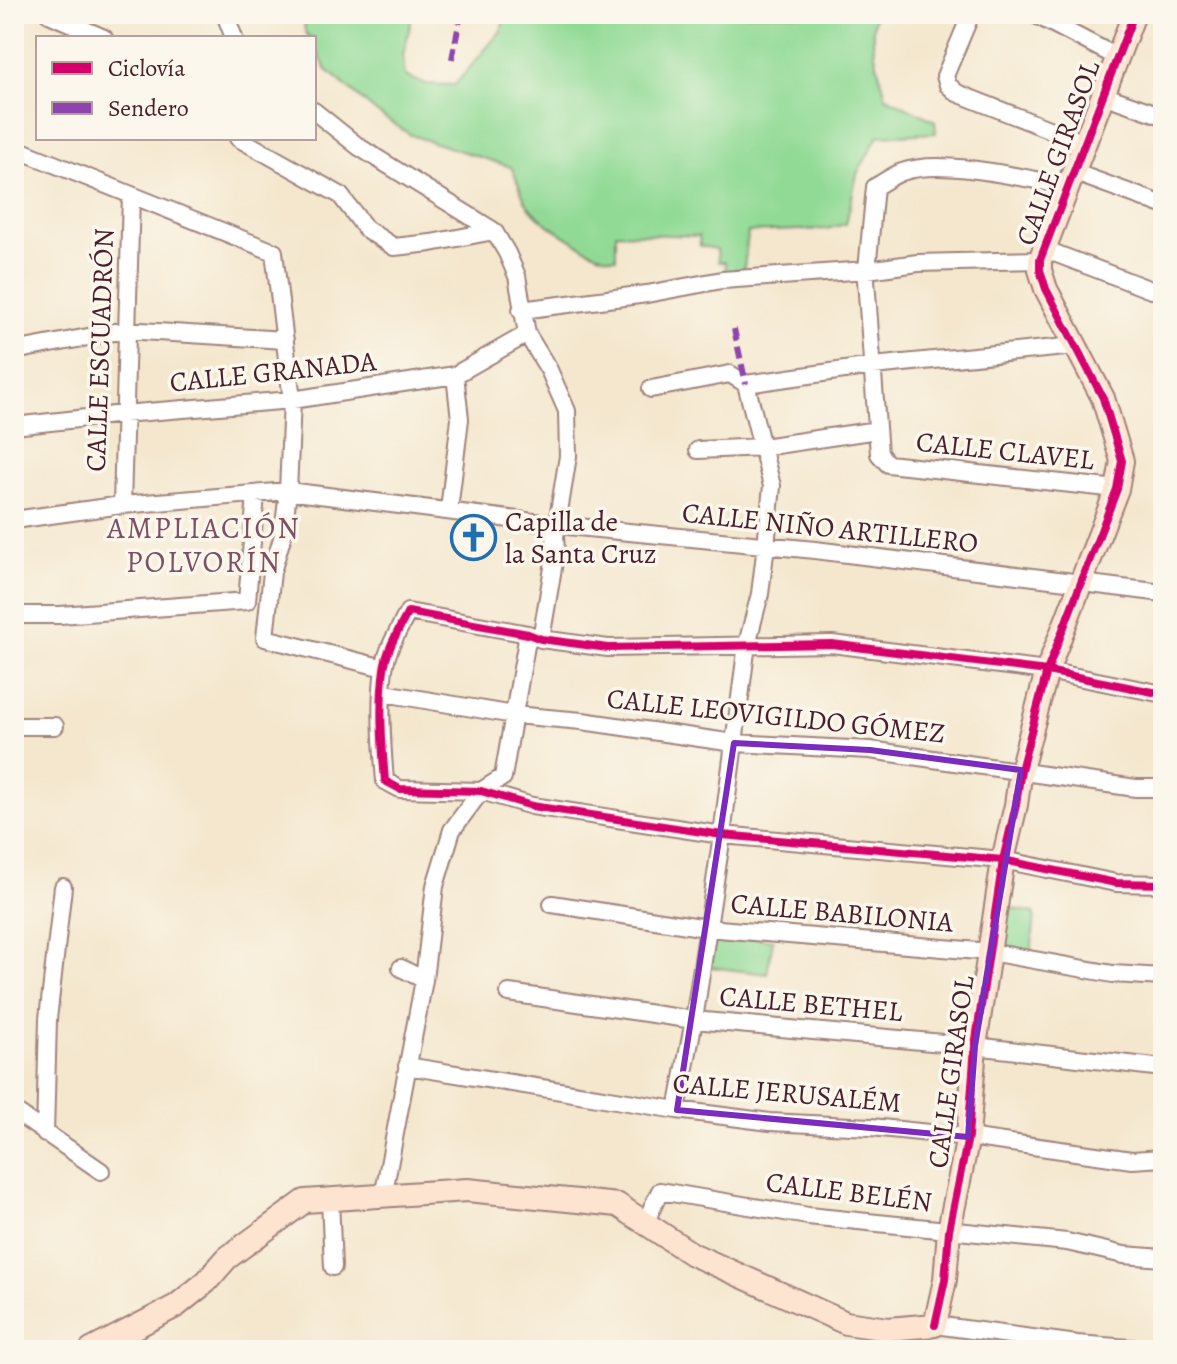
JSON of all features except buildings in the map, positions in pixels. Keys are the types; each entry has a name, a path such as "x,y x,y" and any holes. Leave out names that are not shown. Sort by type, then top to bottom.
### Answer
{"street":[{"path":"49,14 85,20 102,36"},
{"path":"225,14 233,36"},
{"path":"971,14 945,76 948,85 957,93 1084,143"},
{"path":"1034,14 1117,57"},
{"name":"CALLE GIRASOL","path":"935,1325 945,1280 949,1230 968,1137 975,1046 1003,860 1021,770 1047,671 1117,489 1122,461 1103,398 1046,289 1040,270 1042,254 1134,14"},
{"path":"1103,95 1163,116"},
{"path":"316,113 359,147 494,231 517,276 527,334 549,370 567,411 568,456 556,550 514,715 503,777 481,791 452,830 427,884 424,980 383,1197"},
{"path":"242,140 340,195 366,229 394,247 494,231"},
{"path":"14,148 274,252 292,400 288,491 283,535 272,572 265,638 384,668"},
{"path":"877,430 867,270 875,187 903,172 928,167 1071,179 1163,205"},
{"name":"CALLE ESCUADRÓN","path":"122,505 131,196"},
{"path":"521,310 647,294 722,280 1042,254 1151,290"},
{"path":"14,351 125,330 285,340"},
{"name":"CALLE GRANADA","path":"14,426 292,400 455,375 527,334"},
{"path":"651,389 730,374 746,384 873,366 1076,346"},
{"path":"449,510 460,419 455,375"},
{"path":"677,1110 722,835 747,644 760,594 772,486 746,384"},
{"name":"CALLE CLAVEL","path":"698,450 763,447 877,430 879,454 888,464 1117,489"},
{"name":"CALLE NIÑO ARTILLERO","path":"14,520 122,505 288,491 557,525 766,545 1163,593"},
{"path":"14,615 60,615 247,601 256,494"},
{"path":"1163,694 1047,671 832,644 608,648 408,612 391,643 384,668 382,751 385,781 400,789 481,791 532,806 722,835 1003,860 1116,883 1163,884"},
{"name":"CALLE LEOVIGILDO GÓMEZ","path":"384,693 514,715 582,721 734,743 870,750 1136,788 1163,788"},
{"path":"14,726 55,726"},
{"path":"45,1134 48,1019 63,887"},
{"name":"CALLE BABILONIA","path":"552,904 707,928 990,952 1113,974 1163,977"},
{"path":"401,968 424,980"},
{"name":"CALLE BETHEL","path":"509,993 694,1020 975,1046 1163,1068"},
{"name":"CALLE JERUSALÉM","path":"407,1066 770,1122 871,1127 968,1137 1132,1160 1163,1158"},
{"path":"14,1111 101,1171"},
{"path":"91,1350 176,1306 206,1282 227,1258 305,1201 467,1190 618,1205 692,1254 846,1323 888,1329 935,1325 1078,1347 1155,1350"},
{"name":"CALLE BELÉN","path":"645,1223 660,1191 808,1216 1067,1242 1124,1255 1163,1258"},
{"path":"330,1200 333,1267"}],"highlighted area":[{"path":"734,743 870,750 1021,770 975,1046 968,1137 677,1110"}],"green space":[{"path":"535,13 564,21 574,14 875,14 874,45 886,97 935,121 936,133 878,136 857,174 846,224 826,229 748,232 744,269 735,269 735,273 726,276 725,262 718,262 717,249 700,246 699,236 616,233 616,258 607,257 570,239 536,214 526,203 511,167 411,135 376,112 326,69 316,49 316,36 308,36 303,14 413,14 403,55 405,76 425,84 455,85 501,31 504,20 521,14"},
{"path":"1005,907 1035,913 1031,955 999,949"},
{"path":"713,934 773,940 767,974 711,967"}],"marked path":[{"path":"452,59 461,14"},
{"path":"734,329 746,384"}],"cycle path":[{"path":"935,1325 945,1280 949,1230 968,1137 975,1046 1003,860 1021,770 1047,671 1117,489 1122,461 1103,398 1046,289 1040,260 1134,14"},
{"path":"1163,694 1047,671 832,644 608,648 541,639 408,612 386,661 381,711 385,781 400,789 481,791 532,806 722,835 1003,860 1116,883 1163,884"}],"place":[{"name":"Capilla de la Santa Cruz","path":"474,538"}],"district":[{"name":"AMPLIACIÓN POLVORÍN","path":"204,545"}]}
